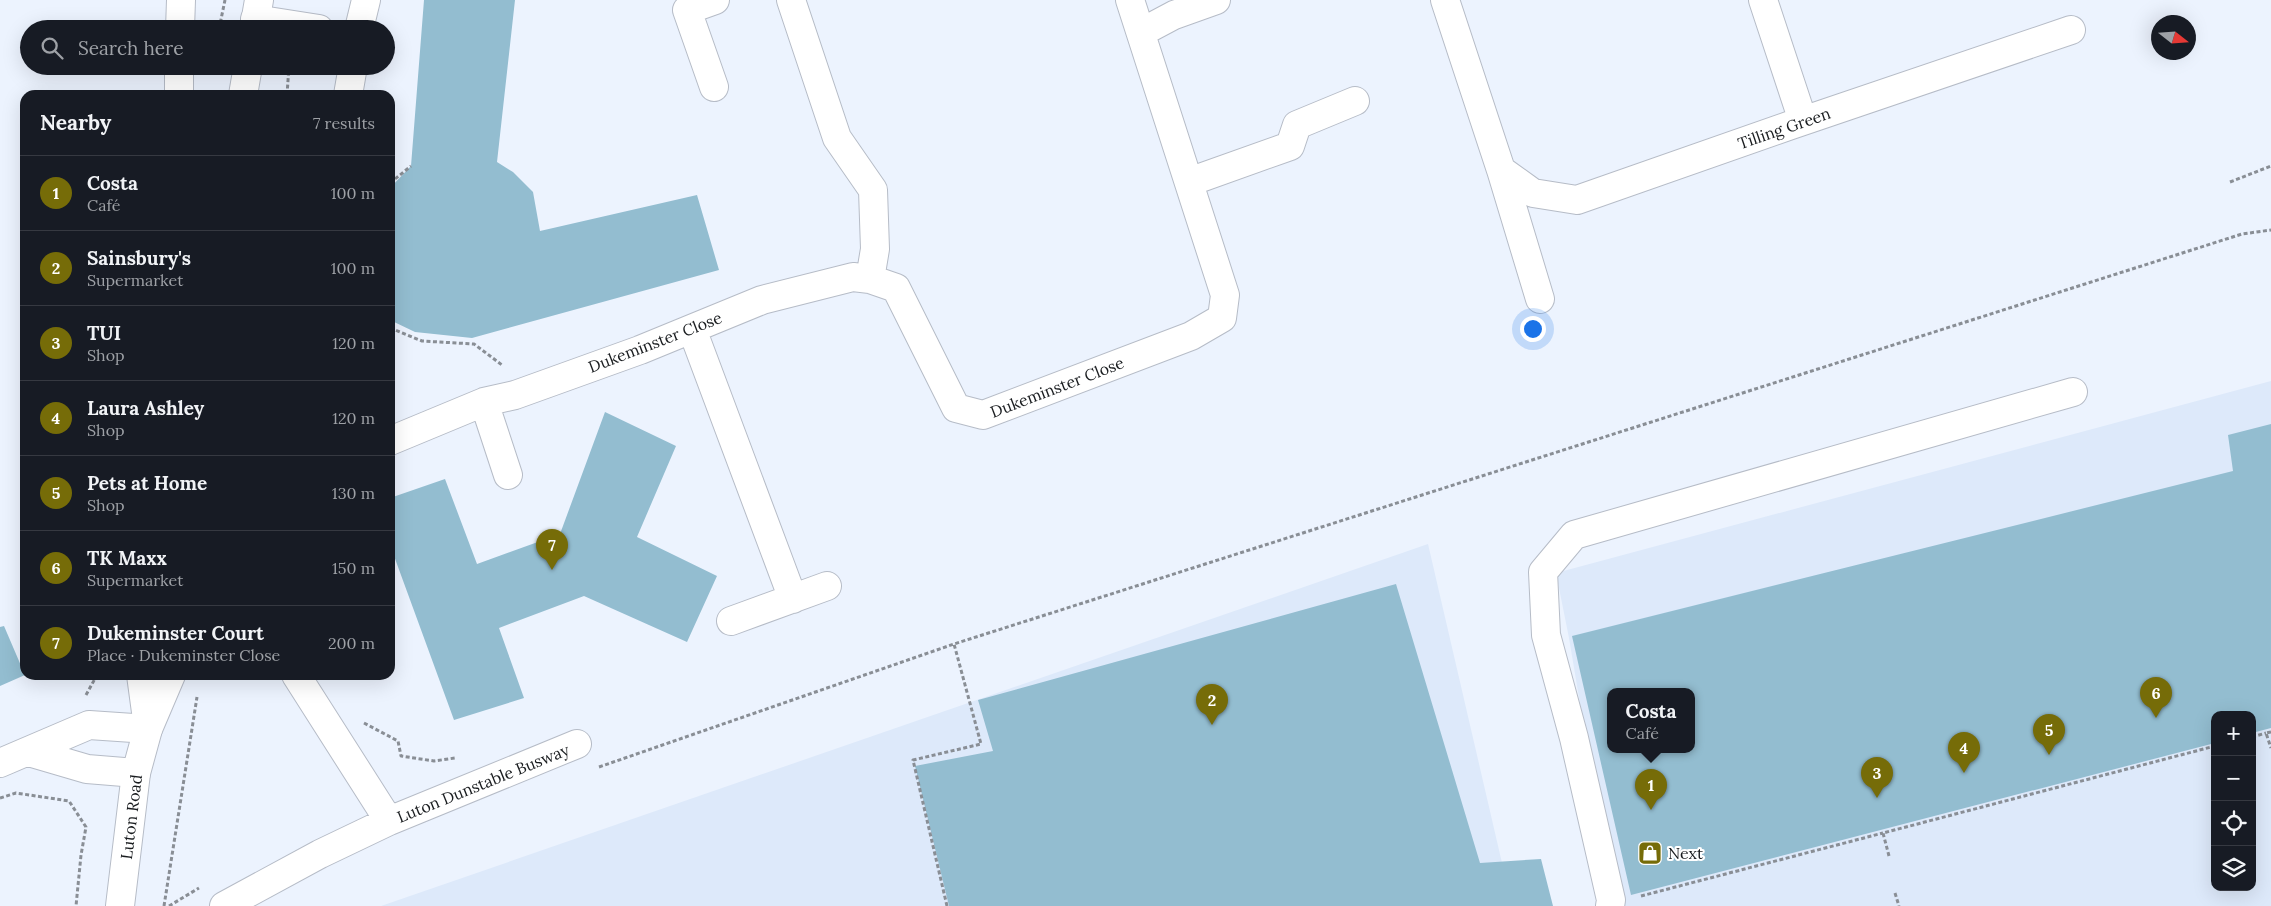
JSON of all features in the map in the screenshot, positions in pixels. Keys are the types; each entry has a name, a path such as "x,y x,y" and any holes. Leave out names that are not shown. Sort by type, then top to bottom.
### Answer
{"street":[{"path":"180,20 181,0"},
{"path":"361,20 366,0"},
{"path":"714,87 687,10 716,0"},
{"path":"791,0 838,138 873,190 876,249 870,280"},
{"name":"Dukeminster Close","path":"395,439 484,402 515,395 640,350 762,300 853,277 896,288 956,408 983,415 1191,336 1222,318 1225,294 1142,32 1130,0"},
{"path":"1142,32 1174,15 1216,0"},
{"path":"1444,0 1501,170 1540,299"},
{"path":"1763,0 1803,121"},
{"path":"256,16 275,20"},
{"name":"Tilling Green","path":"1501,170 1534,193 1577,200 2071,30"},
{"path":"179,75 179,90"},
{"path":"245,90 247,75"},
{"path":"349,90 351,75"},
{"path":"1189,182 1290,146 1297,125 1355,101"},
{"path":"692,329 793,599"},
{"path":"1610,906 1611,900 1574,738 1546,635 1542,572 1574,535 2073,392"},
{"path":"484,402 508,475"},
{"path":"731,621 827,586"},
{"path":"142,680 148,729"},
{"path":"148,729 169,680"},
{"name":"Luton Dunstable Busway","path":"299,680 389,822"},
{"path":"0,763 29,752 89,724 148,729"},
{"name":"Luton Road","path":"120,906 136,773 148,729"},
{"name":"Luton Dunstable Busway","path":"224,906 320,854 389,822 577,744"},
{"path":"29,752 87,769 136,773"}],"path":[{"path":"221,20 225,0"},
{"path":"287,90 288,75"},
{"path":"395,179 411,166"},
{"path":"2230,182 2271,166"},
{"path":"595,768 954,644 2242,234 2271,230"},
{"path":"395,330 422,341 474,344 508,371"},
{"path":"947,906 913,760 981,744 954,644"},
{"path":"85,698 94,680"},
{"path":"164,906 198,694"},
{"path":"361,722 398,740 401,756 434,761 462,758"},
{"path":"2256,736 2271,732"},
{"path":"2266,733 2271,748"},
{"path":"1640,897 2211,747"},
{"path":"0,798 16,793 69,801 86,827 76,906"},
{"path":"1882,833 1889,856"},
{"path":"1895,893 1899,906"},
{"path":"170,906 183,897"}],"shaded area":[{"path":"2271,381 2271,906 1614,906 1569,638 1556,573"},
{"path":"1428,544 1512,906 381,906"}],"building":[{"path":"424,0 515,0 497,162 513,172 533,192 540,231 697,195 719,270 472,338 415,332 395,322 395,183 411,166"},
{"path":"605,412 676,446 637,537 717,576 687,642 584,596 499,628 524,698 454,720 395,559 395,496 445,479 477,564 560,534"},
{"path":"2271,424 2271,728 2256,732 2256,711 2211,711 2211,744 1631,895 1572,636 2233,471 2228,435"},
{"path":"1396,584 1480,863 1541,859 1553,906 949,906 915,766 993,751 978,700"},
{"path":"4,626 20,663 20,677 0,686 0,627"}],"place":[{"name":"Dukeminster Court","path":"552,570"},
{"name":"TK Maxx","path":"2156,718"},
{"name":"Sainsbury's","path":"1212,725"},
{"name":"Pets at Home","path":"2049,755"},
{"name":"Laura Ashley","path":"1964,773"},
{"name":"TUI","path":"1877,798"},
{"name":"Costa","path":"1651,810"},
{"name":"Next","path":"1650,853"}]}
